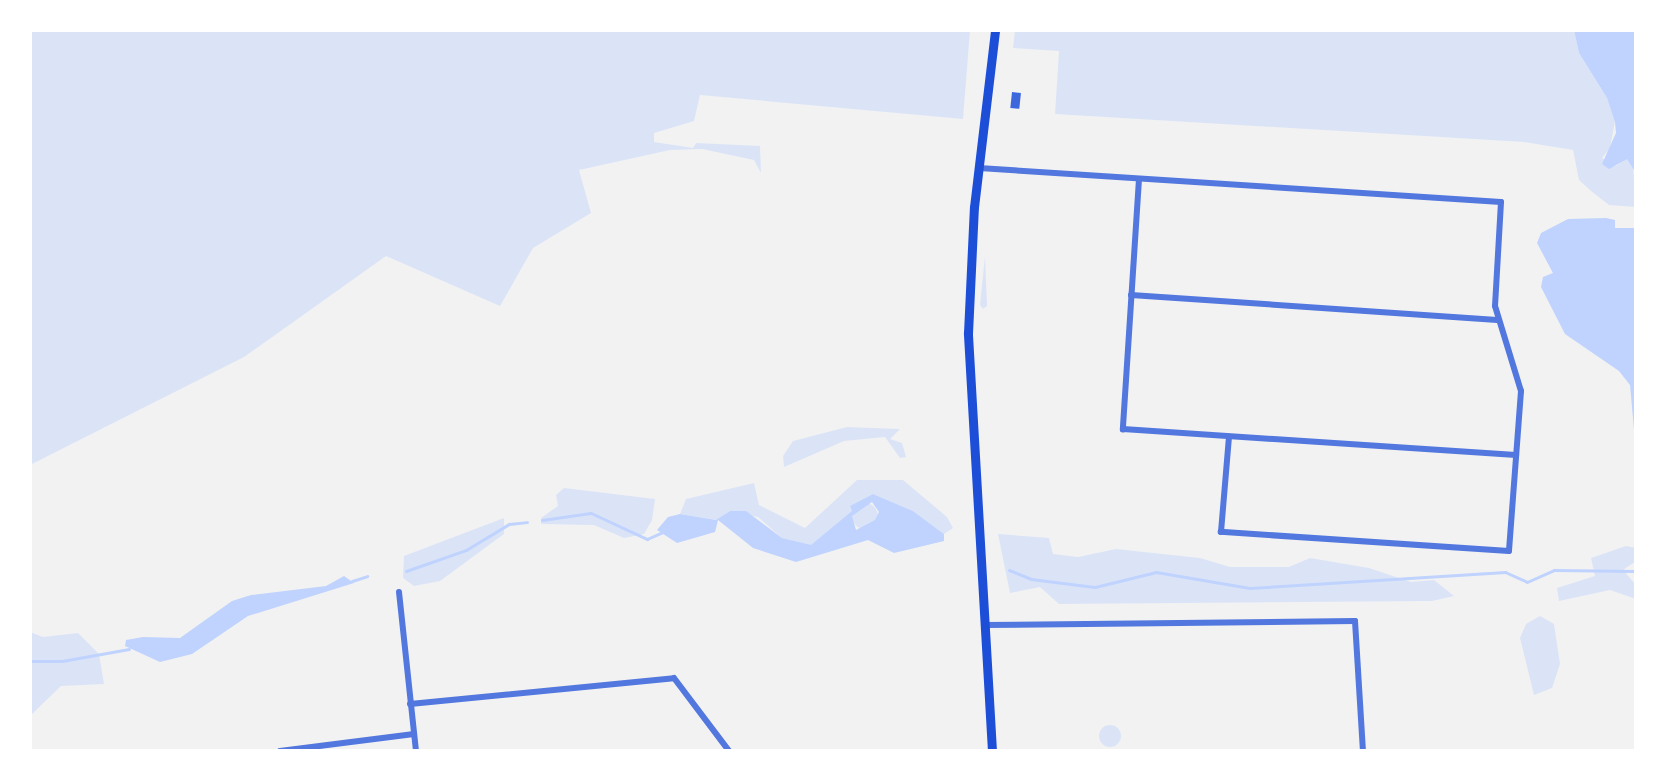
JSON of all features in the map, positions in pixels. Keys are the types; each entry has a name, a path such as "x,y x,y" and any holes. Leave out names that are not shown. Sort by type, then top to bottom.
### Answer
{"main road":[{"path":"992,751 968,360 979,168 995,30"}],"street":[{"path":"979,168 1501,202 1497,320 1521,391 1509,551 1221,532 1229,437"},
{"path":"1139,179 1123,429 1516,455"},
{"path":"1131,295 1497,320"},
{"path":"399,592 416,751"},
{"path":"984,625 1355,621 1363,751"},
{"path":"410,704 674,678 685,685 729,751"},
{"path":"280,751 414,734"}],"shaded area":[{"path":"30,30 970,30 963,119 700,95 694,121 654,133 654,142 693,148 696,143 760,146 761,173 754,160 702,149 670,150 579,170 591,213 533,248 500,306 386,256 244,357 30,465"},
{"path":"1015,30 1574,30 1579,53 1607,98 1615,121 1610,148 1602,158 1616,166 1627,158 1633,164 1636,207 1609,205 1591,191 1579,180 1573,150 1524,142 1055,114 1059,51 1013,48"},
{"path":"985,256 987,306 983,309 980,305"},
{"path":"847,427 900,429 890,439 902,443 906,457 900,458 885,437 844,441 784,467 783,456 793,441"},
{"path":"857,480 903,480 947,517 953,528 944,534 913,511 873,494 850,507 853,511 811,546 782,538 758,517 730,511 717,520 680,514 686,499 754,483 759,505 805,528"},
{"path":"564,488 655,499 652,520 644,534 624,538 594,525 541,524 541,518 558,506 556,495"},
{"path":"865,503 874,507 878,516 874,525 865,529 856,525 852,516 856,507"},
{"path":"504,518 504,534 440,581 414,586 403,578 404,556"},
{"path":"998,534 1049,538 1053,554 1078,557 1116,549 1200,558 1230,567 1289,567 1310,558 1369,568 1411,582 1434,580 1454,596 1432,601 1059,604 1040,587 1010,593"},
{"path":"1626,546 1636,548 1636,561 1623,570 1636,585 1636,599 1610,590 1559,601 1557,588 1595,576 1591,558"},
{"path":"1540,616 1554,624 1560,664 1552,688 1534,695 1520,638 1526,624"},
{"path":"30,632 43,637 78,633 99,654 104,684 61,686 30,716"},
{"path":"1110,725 1118,728 1121,736 1118,744 1110,747 1102,744 1099,736 1102,728"}],"water":[{"path":"1574,30 1636,30 1636,173 1627,159 1609,169 1602,164 1616,133 1615,122 1607,98 1579,53"},
{"path":"1568,219 1615,220 1615,228 1636,228 1636,452 1630,385 1619,371 1565,334 1541,287 1543,277 1553,273 1537,243 1541,233"},
{"path":"873,494 913,511 944,534 944,541 894,553 868,540 796,562 753,548 718,520 715,532 677,543 657,530 668,517 680,514 716,520 730,511 746,511 782,538 811,545 852,511 850,506","holes":["872,502 879,512 875,520 856,530 852,516"]},
{"path":"344,576 354,583 248,616 192,654 160,662 125,646 126,640 143,637 180,638 232,601 251,595 326,586"}],"building":[{"path":"1012,92 1021,93 1019,109 1010,108"}],"waterway":[{"path":"542,520 591,513 647,539 663,532"},
{"path":"406,571 466,550 509,524 527,522"},
{"path":"1009,570 1031,579 1095,587 1156,572 1250,588 1505,572 1527,582 1554,570 1636,571"},
{"path":"352,581 367,576"},
{"path":"30,661 62,661 129,649"}]}
